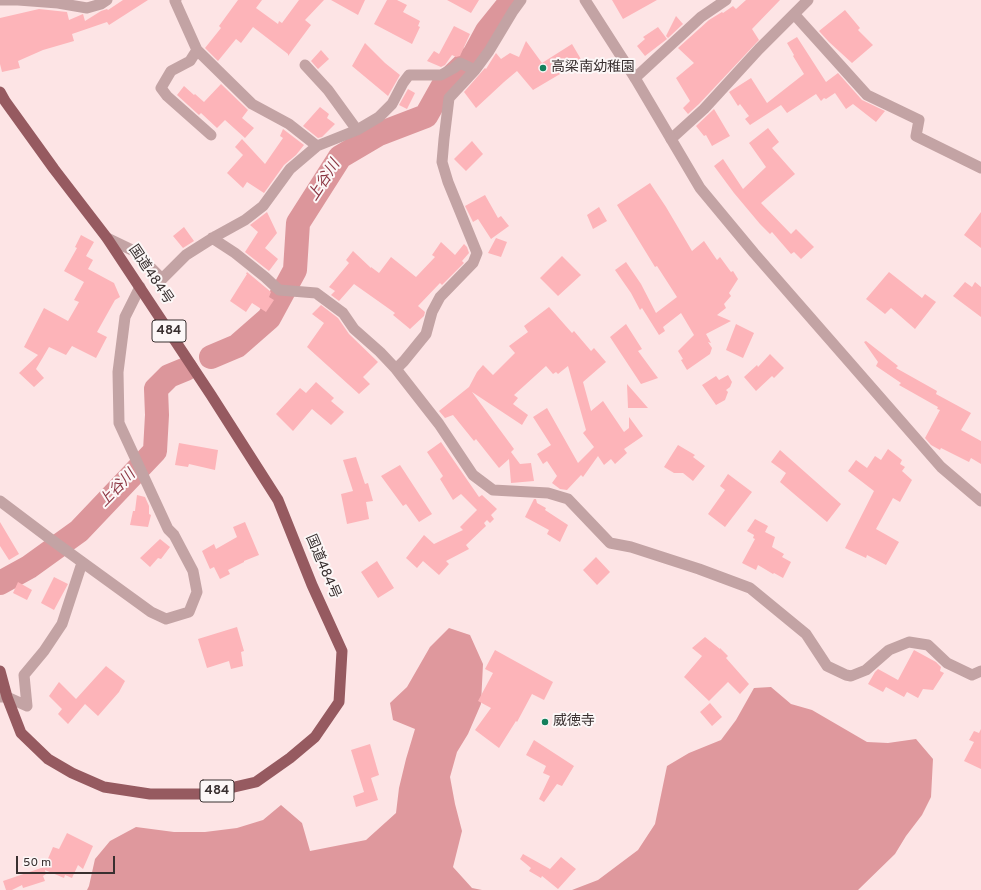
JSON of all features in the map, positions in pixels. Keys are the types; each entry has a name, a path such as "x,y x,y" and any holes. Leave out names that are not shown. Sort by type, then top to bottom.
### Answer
{"highway":[{"name":"国道484号","path":"0,671 4,697 21,733 48,759 72,773 104,787 150,794 204,794 256,782 290,758 315,737 339,702 342,651 312,585 278,500 107,238 2,99"}],"street":[{"path":"0,0 58,3 87,8 101,4 107,0"},
{"path":"176,0 175,2 197,50 252,104 290,124 317,146"},
{"path":"396,368 404,361 426,334 432,312 440,297 473,263 477,253 448,182 442,162 450,98 475,70 489,51 512,11 521,0"},
{"path":"585,0 635,78 700,188 721,215 936,462 981,500"},
{"path":"635,78 701,18 726,0"},
{"path":"671,139 704,109 759,49 808,0"},
{"path":"794,14 867,95 919,120 916,136 981,168"},
{"path":"197,50 190,61 170,71 161,88 167,96 212,135"},
{"path":"107,238 134,251 162,279 186,255 212,238 245,220 263,206 290,169 317,146 357,130 379,116 392,104 409,74 441,75 460,64 475,70"},
{"path":"305,65 328,90 357,130"},
{"path":"212,238 241,258 279,290 316,293 343,312 354,330 396,368 439,424 473,475 493,490 548,493 568,499 610,543 631,547 699,569 750,588 806,634 827,666 846,675 851,676 866,670 889,650 909,642 928,645 947,663 972,675 981,671"},
{"path":"0,501 151,612 166,619 189,612 197,592 193,571 174,535 168,529 119,423 118,372 126,316 140,287"},
{"path":"4,697 27,706 24,675 44,651 62,624 82,562"}],"shaded area":[{"path":"449,628 470,635 483,664 481,704 468,734 457,752 450,777 462,831 453,867 472,888 482,890 87,890 95,859 110,841 136,827 174,832 205,832 237,828 263,820 281,805 302,823 310,851 366,840 396,813 399,788 415,729 393,720 390,703 407,687 430,647"},
{"path":"771,687 791,704 812,710 867,742 888,743 916,739 933,759 931,797 922,815 906,836 895,854 858,890 572,890 598,880 638,850 655,824 667,766 689,753 721,740 736,720 754,688"}],"building":[{"path":"123,0 148,0 109,25 107,22 72,34 74,41 43,50 18,61 20,68 2,72 0,64 0,18 39,9 67,12 69,20 83,14 85,21 101,11 108,10"},
{"path":"238,0 262,0 256,8 278,24 279,21 282,23 299,0 324,0 305,20 311,25 288,56 288,54 253,27 241,43 236,39 218,61 205,48 221,28 219,26"},
{"path":"331,0 365,0 358,15"},
{"path":"387,0 397,0 407,5 403,12 420,21 418,26 420,27 412,44 374,24"},
{"path":"447,0 479,0 471,13"},
{"path":"612,0 657,0 623,19"},
{"path":"746,0 780,0 752,29 759,40 688,114 683,108 690,101 676,78 694,63 678,48 709,20 733,6 736,9"},
{"path":"845,10 860,28 858,30 873,45 852,63 819,31"},
{"path":"676,16 683,24 668,38 666,36"},
{"path":"454,26 470,34 460,56 456,57 452,55 445,65 441,67 427,61 434,51 439,54"},
{"path":"658,27 667,39 645,56 637,46 645,39 643,37"},
{"path":"797,37 826,82 838,73 862,100 885,111 876,122 853,104 846,109 835,93 821,101 816,94 787,113 781,105 750,125 745,119 749,116 740,104 738,106 729,92 751,78 767,103 804,74 787,43"},
{"path":"526,41 542,63 572,44 582,61 533,90 517,71 476,108 464,92 485,68 486,69 496,53 501,59 510,53 519,57"},
{"path":"365,43 385,63 400,75 388,96 352,66"},
{"path":"321,50 329,59 318,69 311,61"},
{"path":"221,84 248,110 242,118 254,128 245,138 225,120 217,128 201,113 199,115 177,95 184,86 204,102"},
{"path":"408,89 415,93 407,109 399,105"},
{"path":"320,107 329,114 327,118 335,124 322,137 318,138 303,126"},
{"path":"714,109 730,136 712,146 706,135 704,136 696,126"},
{"path":"768,128 779,142 772,148 795,174 761,203 791,234 796,229 814,247 801,259 794,252 791,254 772,232 770,234 760,224 714,166 723,159 743,189 766,167 749,143"},
{"path":"283,129 304,145 296,155 284,165 264,193 247,182 243,188 227,173 243,155 235,147 242,139 265,164 283,138 280,136"},
{"path":"472,141 483,154 466,171 454,159"},
{"path":"650,183 692,251 704,241 717,260 720,257 738,279 729,293 731,296 724,304 726,308 717,315 731,321 706,334 711,343 708,342 712,348 710,354 687,370 678,351 694,335 681,313 663,327 665,331 659,335 642,308 640,310 631,293 615,270 626,262 641,284 656,313 677,297 657,266 655,267 617,205"},
{"path":"485,195 498,218 501,216 509,226 491,239 478,219 473,222 465,206"},
{"path":"599,207 607,221 593,229 587,215"},
{"path":"267,212 277,233 265,248 278,259 269,271 245,252 258,232 250,225"},
{"path":"981,212 981,248 964,235"},
{"path":"184,227 194,241 183,248 173,236"},
{"path":"81,235 94,242 86,256 93,260 88,269 114,283 120,297 115,300 97,332 107,337 96,358 72,346 66,355 49,347 36,369 44,378 34,387 19,373 38,355 24,347 44,308 68,321 79,302 74,300 84,282 64,271 77,248 75,247"},
{"path":"496,238 507,242 501,257 488,253"},
{"path":"441,242 455,255 464,244 469,253 462,261 464,263 442,285 440,283 418,306 425,312 424,316 410,329 393,315 395,313 354,284 339,301 331,295 335,291 329,287 349,263 346,260 353,251 371,268 379,273 391,257 416,277 435,257 432,255"},
{"path":"562,256 581,275 558,296 540,278"},
{"path":"247,272 271,292 269,297 274,300 266,312 252,303 246,312 230,301"},
{"path":"889,272 922,298 925,294 936,302 915,329 891,308 885,314 866,299"},
{"path":"965,282 972,287 975,282 981,287 981,317 953,296"},
{"path":"321,305 338,318 349,334 378,362 363,377 370,384 359,394 307,347 324,323 312,314"},
{"path":"549,307 572,333 574,331 591,351 594,348 606,362 583,382 591,411 603,401 624,432 629,428 629,417 643,436 624,449 627,453 615,464 611,459 604,465 598,456 583,477 581,475 567,490 560,489 552,483 557,476 547,461 543,464 537,454 551,445 533,417 547,408 578,463 594,447 583,433 586,430 568,366 558,374 556,372 553,374 546,366 514,395 518,398 513,404 528,415 522,425 472,392 514,449 511,452 520,464 531,463 534,481 511,483 509,459 499,468 476,439 474,441 453,415 445,418 439,411 469,387 477,372 483,365 493,375 515,353 509,346 528,332 524,326"},
{"path":"626,324 642,349 638,351 658,378 641,384 610,337"},
{"path":"736,324 754,333 743,358 726,350"},
{"path":"866,341 898,366 896,368 937,391 936,394 971,413 961,430 981,441 981,464 971,458 969,462 941,448 940,450 931,445 925,438 940,410 937,409 938,407 899,385 901,383 876,366 878,362 864,342"},
{"path":"770,354 784,368 774,378 772,376 756,391 744,377 757,365 758,367"},
{"path":"728,375 732,382 730,387 726,390 728,392 725,400 716,405 702,385 716,376 719,380"},
{"path":"316,382 334,398 331,401 344,412 331,425 312,409 293,431 276,414 300,388 306,393"},
{"path":"627,384 648,408 628,408"},
{"path":"441,442 479,497 482,495 497,509 491,515 494,519 490,523 487,520 484,523 486,526 466,545 469,549 446,561 449,564 439,575 423,561 417,568 406,558 424,535 434,544 463,530 460,527 477,510 461,494 453,500 440,479 443,476 427,452"},
{"path":"179,443 218,450 215,470 189,464 188,467 175,465"},
{"path":"678,445 695,455 693,457 705,466 693,481 683,473 674,473 664,467"},
{"path":"888,449 902,460 900,464 905,467 902,471 912,480 900,502 893,498 876,529 899,542 886,565 867,555 866,558 845,548 874,491 848,471 856,460 867,468 875,456 881,460"},
{"path":"780,450 841,504 827,522 780,482 786,473 771,462"},
{"path":"356,457 365,484 368,483 373,501 366,502 369,519 347,524 341,494 353,491 343,460"},
{"path":"400,465 432,514 419,522 406,504 403,506 381,476"},
{"path":"728,474 752,492 725,527 708,514 725,490 720,486"},
{"path":"137,495 145,497 149,506 149,514 151,515 148,527 130,525 133,511 135,511"},
{"path":"534,499 536,499 537,503 546,508 545,510 568,525 560,542 547,534 549,530 525,517"},
{"path":"755,519 768,526 765,532 775,537 772,547 784,554 782,557 791,562 783,578 758,565 756,570 742,563 755,539 753,538 754,535 747,531"},
{"path":"0,522 19,554 9,560 0,546"},
{"path":"245,522 259,555 228,570 230,574 220,579 214,567 210,569 202,551 214,544 216,549 237,537 233,527"},
{"path":"160,539 170,547 161,559 158,558 150,567 140,558"},
{"path":"596,557 610,572 597,585 583,570"},
{"path":"377,561 394,588 378,598 361,572"},
{"path":"54,577 68,584 54,610 41,603"},
{"path":"18,582 32,590 27,600 13,593"},
{"path":"237,627 244,651 241,652 243,666 231,669 229,661 207,668 198,639"},
{"path":"705,637 728,656 726,658 749,684 740,694 728,682 709,701 684,677 702,656 692,648"},
{"path":"495,650 553,682 544,700 532,694 517,722 516,721 499,748 475,730 491,708 478,701 493,673 485,669"},
{"path":"914,650 936,662 941,667 940,671 944,673 933,690 923,689 918,698 907,692 904,697 886,687 883,692 868,684 878,669 898,680"},
{"path":"106,666 125,681 119,692 98,716 85,704 68,724 58,714 62,709 49,696 59,682 76,699"},
{"path":"710,703 722,717 712,726 700,712"},
{"path":"981,729 981,769 964,761 974,742 969,740 974,731 979,733"},
{"path":"534,740 574,766 562,786 557,784 544,802 539,799 550,776 543,773 546,766 526,755"},
{"path":"370,744 379,775 371,778 378,800 356,807 353,796 364,792 351,750"},
{"path":"67,833 93,846 83,869 78,865 72,878 65,875 64,878 45,870 46,874 43,876 45,881 23,888 22,885 12,890 6,890 3,881 44,868 53,847 59,849"},
{"path":"523,854 550,869 561,857 576,869 558,889 542,876 541,878 529,871 531,868 520,859"}],"waterway":[{"name":"上谷川","path":"211,357 237,346 269,318 295,270 298,223 340,157 379,134 426,116 444,84 474,55 487,31 512,0"},
{"name":"上谷川","path":"0,583 29,567 79,531 155,451 157,415 156,389 169,376 186,369"}],"place":[{"name":"高梁南幼稚園","path":"543,68"},
{"name":"威徳寺","path":"545,722"}]}
